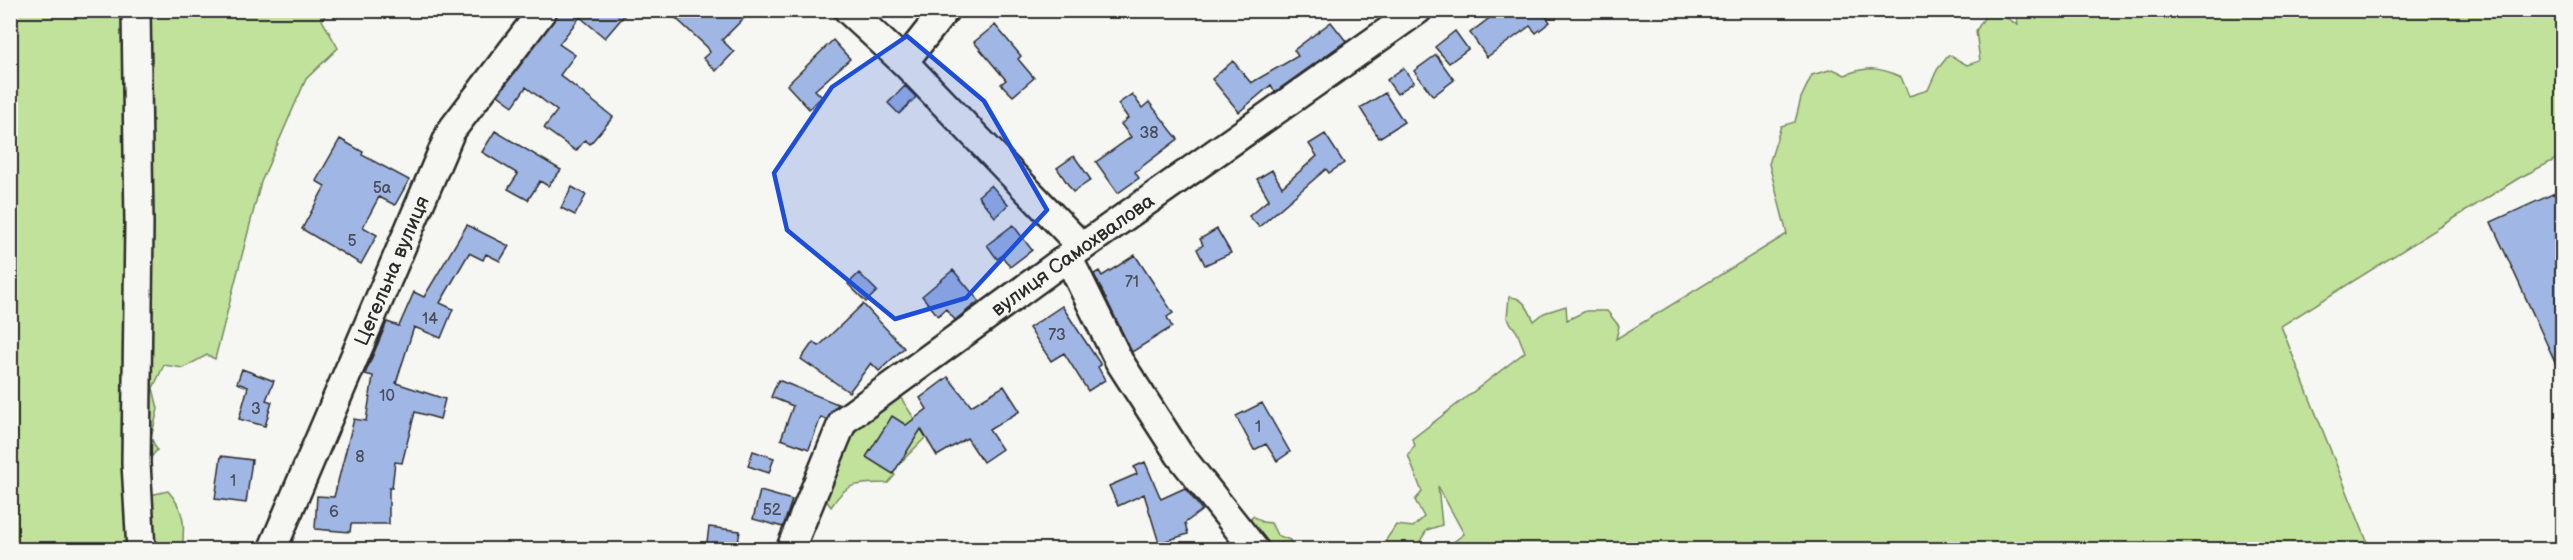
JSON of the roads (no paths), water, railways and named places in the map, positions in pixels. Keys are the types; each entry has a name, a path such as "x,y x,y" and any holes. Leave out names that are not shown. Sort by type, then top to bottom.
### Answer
{"street":[{"path":"136,10 139,224 136,463 141,549"},
{"name":"Цегельна вулиця","path":"272,549 451,131 543,10"},
{"path":"848,10 904,62 1075,252 1119,361 1179,454 1255,549"},
{"path":"904,62 945,10"},
{"name":"вулиця Самохвалова","path":"790,549 843,421 1075,252 1418,10"}]}
